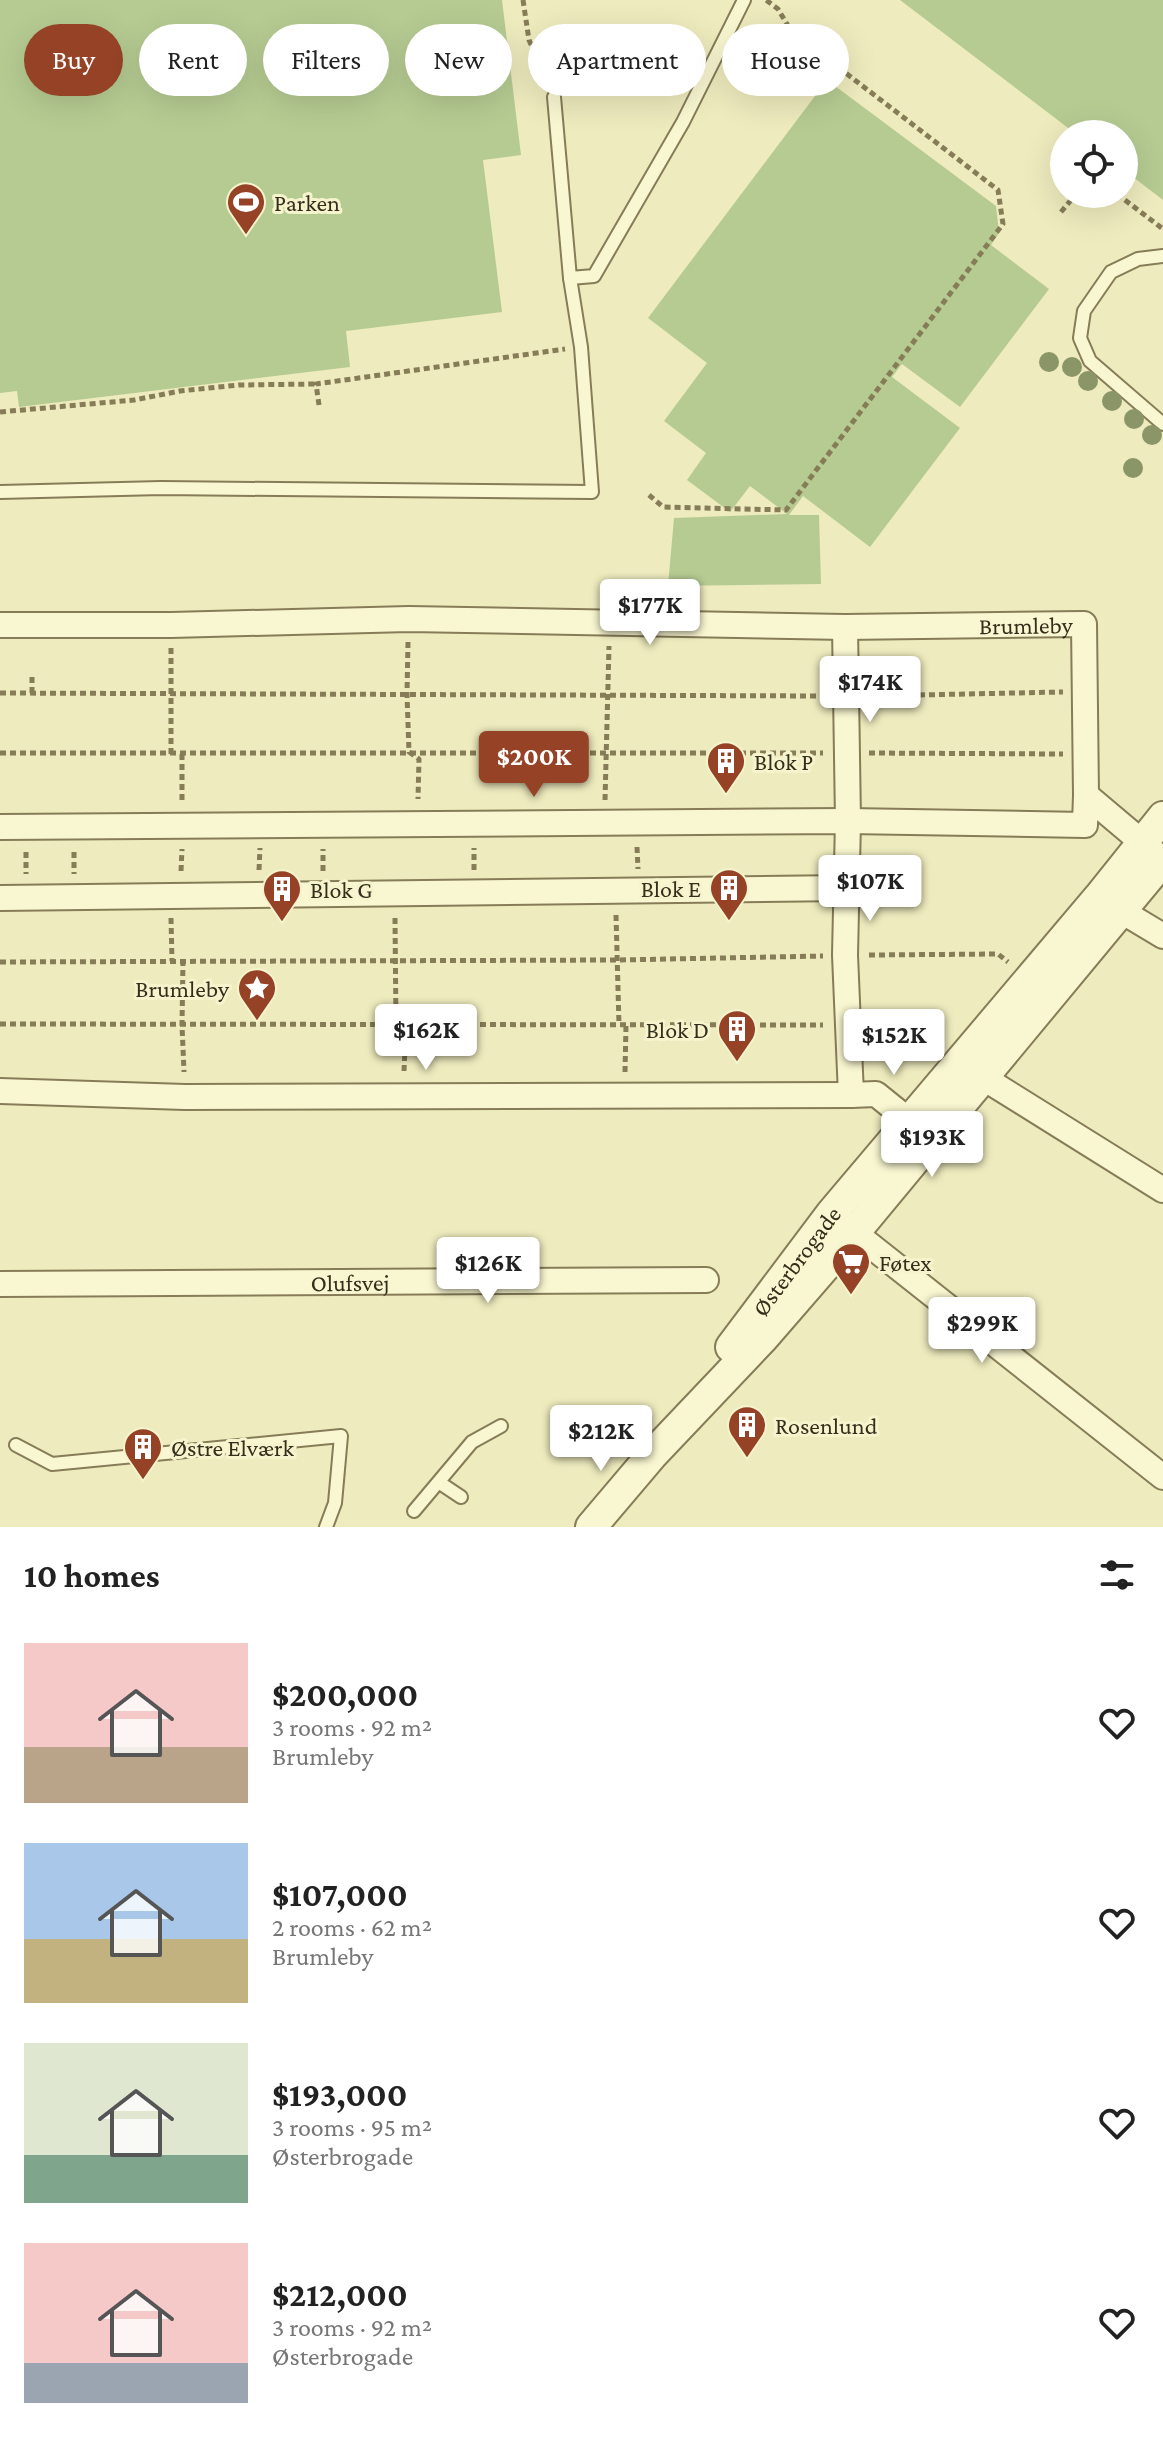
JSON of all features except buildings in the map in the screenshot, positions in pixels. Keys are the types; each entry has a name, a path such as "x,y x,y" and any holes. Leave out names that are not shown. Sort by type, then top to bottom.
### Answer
{"street":[{"name":"Brumleby","path":"0,625 171,625 409,619 845,627 1084,624 1086,795 1085,825 848,821 0,827"},
{"path":"845,627 848,821 845,955 851,1095"},
{"path":"1086,795 1156,854"},
{"name":"Østerbrogade","path":"972,1069 1029,980 1156,854 1163,817"},
{"path":"0,898 846,888"},
{"path":"1109,904 1163,936"},
{"name":"Østerbrogade","path":"591,1527 652,1455 763,1338 842,1223 1109,904"},
{"path":"972,1069 1163,1190"},
{"path":"0,1091 185,1097 876,1094 920,1130"},
{"path":"842,1223 1163,1477"},
{"name":"Olufsvej","path":"0,1284 706,1280"}],"lane":[{"path":"570,278 594,276 683,122 744,0"},
{"path":"0,492 177,488 592,492 581,347 570,278 554,97"},
{"path":"1163,256 1138,259 1111,272 1084,311 1080,338 1090,361 1163,424"},
{"path":"414,1511 472,1442 501,1426"},
{"path":"16,1445 52,1464 341,1436 335,1503 326,1527"},
{"path":"440,1483 461,1497"}],"path":[{"path":"523,0 529,40 554,97"},
{"path":"649,495 663,507 786,510 1003,224 998,190 791,31 778,9 766,0"},
{"path":"1061,212 1064,208"},
{"path":"1135,208 1163,229"},
{"path":"0,412 134,400 180,391 239,385 316,384 581,347"},
{"path":"316,384 319,405"},
{"path":"604,822 609,622"},
{"path":"407,666 409,752"},
{"path":"171,670 171,754"},
{"path":"32,677 32,693"},
{"path":"0,693 845,696 1085,692"},
{"path":"409,752 419,759 418,823"},
{"path":"0,753 606,753"},
{"path":"172,961 182,826 182,754"},
{"path":"624,1096 618,960 637,822"},
{"path":"473,892 475,823"},
{"path":"323,894 324,824"},
{"path":"259,895 260,825"},
{"path":"26,827 26,898"},
{"path":"73,827 74,897"},
{"path":"396,893 396,1025"},
{"path":"0,962 618,960 998,954 1029,980"},
{"path":"183,960 185,1097"},
{"path":"0,1024 848,1025"},
{"path":"404,1061 406,1025"}],"green space":[{"name":"Parken","path":"0,0 502,0 505,24 405,24 405,96 512,96 512,82 521,155 483,160 502,312 346,331 350,367 19,407 17,391 0,393"},
{"path":"900,0 1163,0 1163,200 1138,181 1138,120 1058,120"},
{"path":"815,96 848,96 996,206 999,233 991,245 1049,289 960,407 902,364 892,377 960,428 870,547 803,496 789,515 819,515 821,584 668,586 674,518 787,514 750,486 730,512 687,480 706,453 664,421 707,363 648,318"}],"place":[{"name":"Parken","path":"246,236"},
{"name":"Blok P","path":"726,795"},
{"name":"Blok E","path":"729,922"},
{"name":"Blok G","path":"282,923"},
{"name":"Brumleby","path":"257,1022"},
{"name":"Blok D","path":"737,1063"},
{"name":"Føtex","path":"851,1296"},
{"name":"Rosenlund","path":"747,1459"},
{"name":"Østre Elværk","path":"143,1481"}]}
